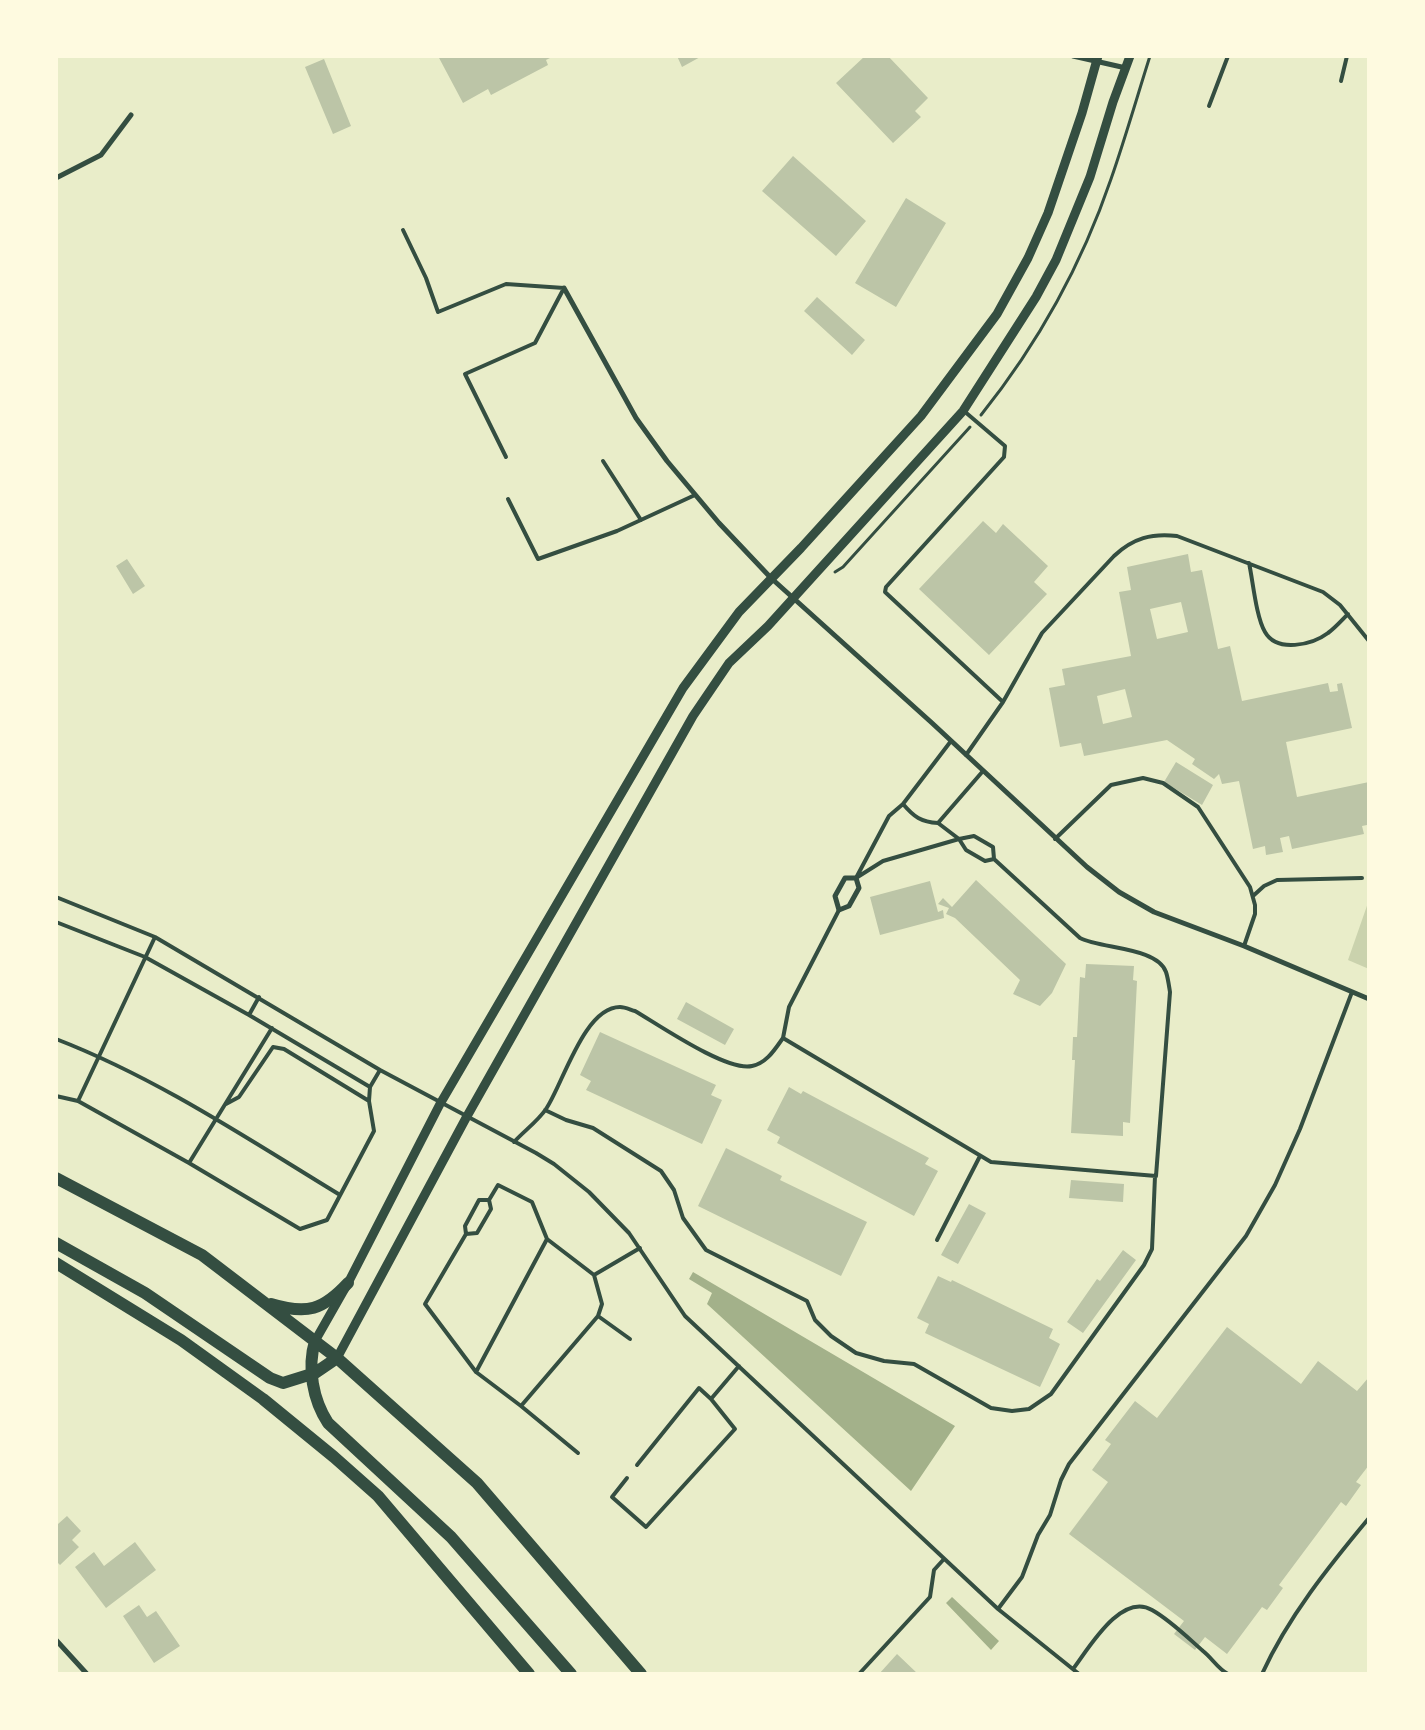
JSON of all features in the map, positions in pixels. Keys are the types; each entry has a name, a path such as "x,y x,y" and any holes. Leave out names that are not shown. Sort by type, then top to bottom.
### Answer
{"main road":[{"path":"56,1178 202,1255 337,1358 477,1483 642,1674"},
{"path":"56,1243 145,1293 270,1378 283,1383 312,1374 337,1358"},
{"path":"56,1263 189,1345 264,1398 341,1463 378,1496 529,1674"},
{"path":"264,1302 290,1310 311,1310 332,1300 348,1283"},
{"path":"315,1341 312,1350 312,1374 319,1409 328,1422 451,1538 571,1674"}],"street":[{"path":"1073,56 1098,59 1126,68"},
{"path":"337,1358 466,1118 693,716 729,663 793,598 963,411 1036,296 1056,260 1090,177 1130,56"},
{"path":"315,1341 348,1283 440,1104 683,688 739,612 921,416 997,314 1028,258 1048,214 1098,59"},
{"path":"56,178 101,155 131,115"},
{"path":"564,288 636,418 695,495 771,578 1102,880 1154,912 1244,946 1369,999"},
{"path":"845,878 856,878 859,888 857,892 849,906 839,910 835,896 845,878"},
{"path":"56,1640 87,1674"}],"lane":[{"path":"1209,106 1228,56"},
{"path":"1341,81 1347,56"},
{"path":"404,230 426,278 438,312 506,284 564,288 535,343 464,374 506,457"},
{"path":"963,411 1005,446 1004,457 886,587 885,592 1004,702"},
{"path":"603,461 641,520"},
{"path":"508,499 538,559 617,531 695,495"},
{"path":"966,754 1004,702 1042,633 1114,556 1132,542 1154,534 1177,536 1323,592 1348,614 1369,641"},
{"path":"1249,563 1261,622 1265,632 1271,639 1280,644 1291,645 1312,642 1327,634 1348,614"},
{"path":"856,878 889,816 903,804 951,741"},
{"path":"938,823 983,771"},
{"path":"1056,839 1111,785 1143,778 1163,783 1198,806 1254,896 1255,914 1244,946"},
{"path":"903,804 913,816 924,823 938,823 959,840 966,850 986,861 994,859"},
{"path":"546,1110 566,1120 593,1128 661,1171 674,1190 683,1218 706,1250 808,1301 815,1320 830,1336 856,1354 884,1361 914,1364 991,1408 1012,1411 1029,1409 1051,1394 1144,1265 1152,1249 1155,1176 1170,992 1166,971 1162,965 1131,950 1097,944 1080,938 994,859 992,848 974,836 883,860 856,878"},
{"path":"1254,896 1264,886 1278,880 1362,878"},
{"path":"56,896 156,937 380,1070 554,1164 606,1207 640,1248 685,1316 998,1610 1079,1674"},
{"path":"514,1142 546,1110 582,1037 596,1019 609,1010 620,1007 635,1011 725,1063 744,1067 762,1062 771,1054 783,1038 789,1007 839,910"},
{"path":"56,922 145,957 272,1028 370,1087"},
{"path":"78,1101 156,937"},
{"path":"998,1610 1022,1577 1038,1535 1050,1515 1061,1480 1069,1464 1234,1255 1256,1220 1300,1129 1352,992"},
{"path":"249,1016 259,997"},
{"path":"190,1163 272,1028"},
{"path":"783,1038 991,1162 1155,1176"},
{"path":"56,1039 99,1056 216,1120 340,1195"},
{"path":"226,1104 239,1097 273,1047 284,1049 369,1101"},
{"path":"56,1096 78,1101 190,1163 300,1229 327,1220 374,1131 369,1101 370,1087 380,1070"},
{"path":"937,1240 980,1156"},
{"path":"466,1234 477,1233 491,1209 489,1200 498,1185 532,1202 546,1239 594,1275 602,1304 598,1316 521,1406"},
{"path":"489,1200 479,1200 464,1226 466,1234 425,1304 476,1372 578,1453"},
{"path":"476,1372 546,1239"},
{"path":"594,1275 640,1248"},
{"path":"598,1316 630,1338"},
{"path":"711,1399 739,1366"},
{"path":"627,1478 612,1497 646,1527 735,1429 711,1399 699,1388 637,1465"},
{"path":"1262,1674 1274,1647 1288,1624 1369,1518"},
{"path":"858,1674 930,1597 934,1570 944,1559"},
{"path":"1073,1669 1109,1623 1128,1607 1147,1607 1205,1652 1221,1670 1228,1674"}],"path":[{"path":"1135,102 1150,56"},
{"path":"833,573 843,567 937,462 961,439"}],"shaded area":[{"path":"1369,900 1369,969 1348,960"},
{"path":"693,1272 955,1426 911,1491 707,1304 712,1293 689,1279"},
{"path":"952,1597 999,1641 991,1650 946,1603"}],"building":[{"path":"438,56 554,56 546,60 548,65 491,95 488,89 463,103"},
{"path":"677,56 702,56 682,67"},
{"path":"865,56 888,56 928,98 915,111 921,117 893,143 836,83"},
{"path":"324,59 351,126 333,134 305,67"},
{"path":"793,156 866,221 836,256 762,191"},
{"path":"906,198 946,223 896,307 855,283"},
{"path":"817,297 865,340 852,355 804,311"},
{"path":"983,521 996,533 1003,524 1048,566 1034,582 1047,594 989,655 919,589"},
{"path":"1188,554 1191,572 1202,570 1218,649 1230,646 1242,701 1328,683 1330,692 1338,691 1337,684 1342,683 1352,728 1286,742 1297,797 1369,782 1369,828 1367,825 1362,826 1364,834 1292,849 1289,836 1280,838 1283,852 1266,855 1265,846 1253,849 1239,781 1222,784 1219,774 1214,779 1192,764 1195,759 1167,740 1084,756 1081,743 1060,747 1049,688 1065,685 1062,669 1131,656 1119,592 1131,590 1127,567","holes":["1181,602 1188,632 1157,639 1150,609","1125,689 1132,717 1103,724 1097,696"]},
{"path":"127,559 145,586 133,594 116,566"},
{"path":"1176,762 1213,785 1202,805 1164,782"},
{"path":"976,880 1066,964 1052,993 1040,1006 1013,994 1020,980 955,918 946,914 949,908 938,904 943,898 952,907"},
{"path":"930,881 938,912 943,910 944,918 880,935 870,897"},
{"path":"1086,964 1134,966 1133,980 1137,981 1130,1123 1123,1122 1123,1136 1071,1133 1075,1060 1072,1060 1073,1037 1077,1037 1080,977 1085,978"},
{"path":"686,1002 734,1029 725,1045 677,1019"},
{"path":"600,1032 716,1085 711,1095 722,1100 702,1144 586,1090 591,1081 580,1075"},
{"path":"789,1087 801,1094 803,1091 929,1158 925,1164 938,1171 914,1216 777,1143 780,1137 767,1130"},
{"path":"726,1148 782,1176 780,1180 867,1222 841,1276 698,1206"},
{"path":"1071,1180 1124,1184 1123,1202 1069,1198"},
{"path":"969,1204 986,1213 958,1264 941,1255"},
{"path":"1123,1250 1136,1260 1083,1333 1067,1322 1097,1279 1100,1281"},
{"path":"938,1276 951,1282 952,1280 1053,1329 1049,1338 1060,1344 1040,1387 925,1333 929,1324 917,1318"},
{"path":"1227,1327 1301,1384 1318,1361 1357,1391 1369,1377 1369,1465 1356,1482 1361,1485 1346,1506 1341,1502 1279,1585 1283,1588 1267,1610 1262,1607 1227,1654 1205,1637 1195,1650 1174,1634 1184,1621 1069,1534 1108,1482 1092,1470 1111,1444 1105,1440 1135,1401 1157,1418"},
{"path":"67,1516 81,1531 72,1540 79,1547 60,1565 56,1561 56,1522 58,1524"},
{"path":"135,1542 156,1570 106,1608 75,1567 94,1552 104,1566"},
{"path":"139,1605 147,1617 156,1611 180,1646 154,1663 123,1616"},
{"path":"897,1654 918,1674 879,1674"}]}
